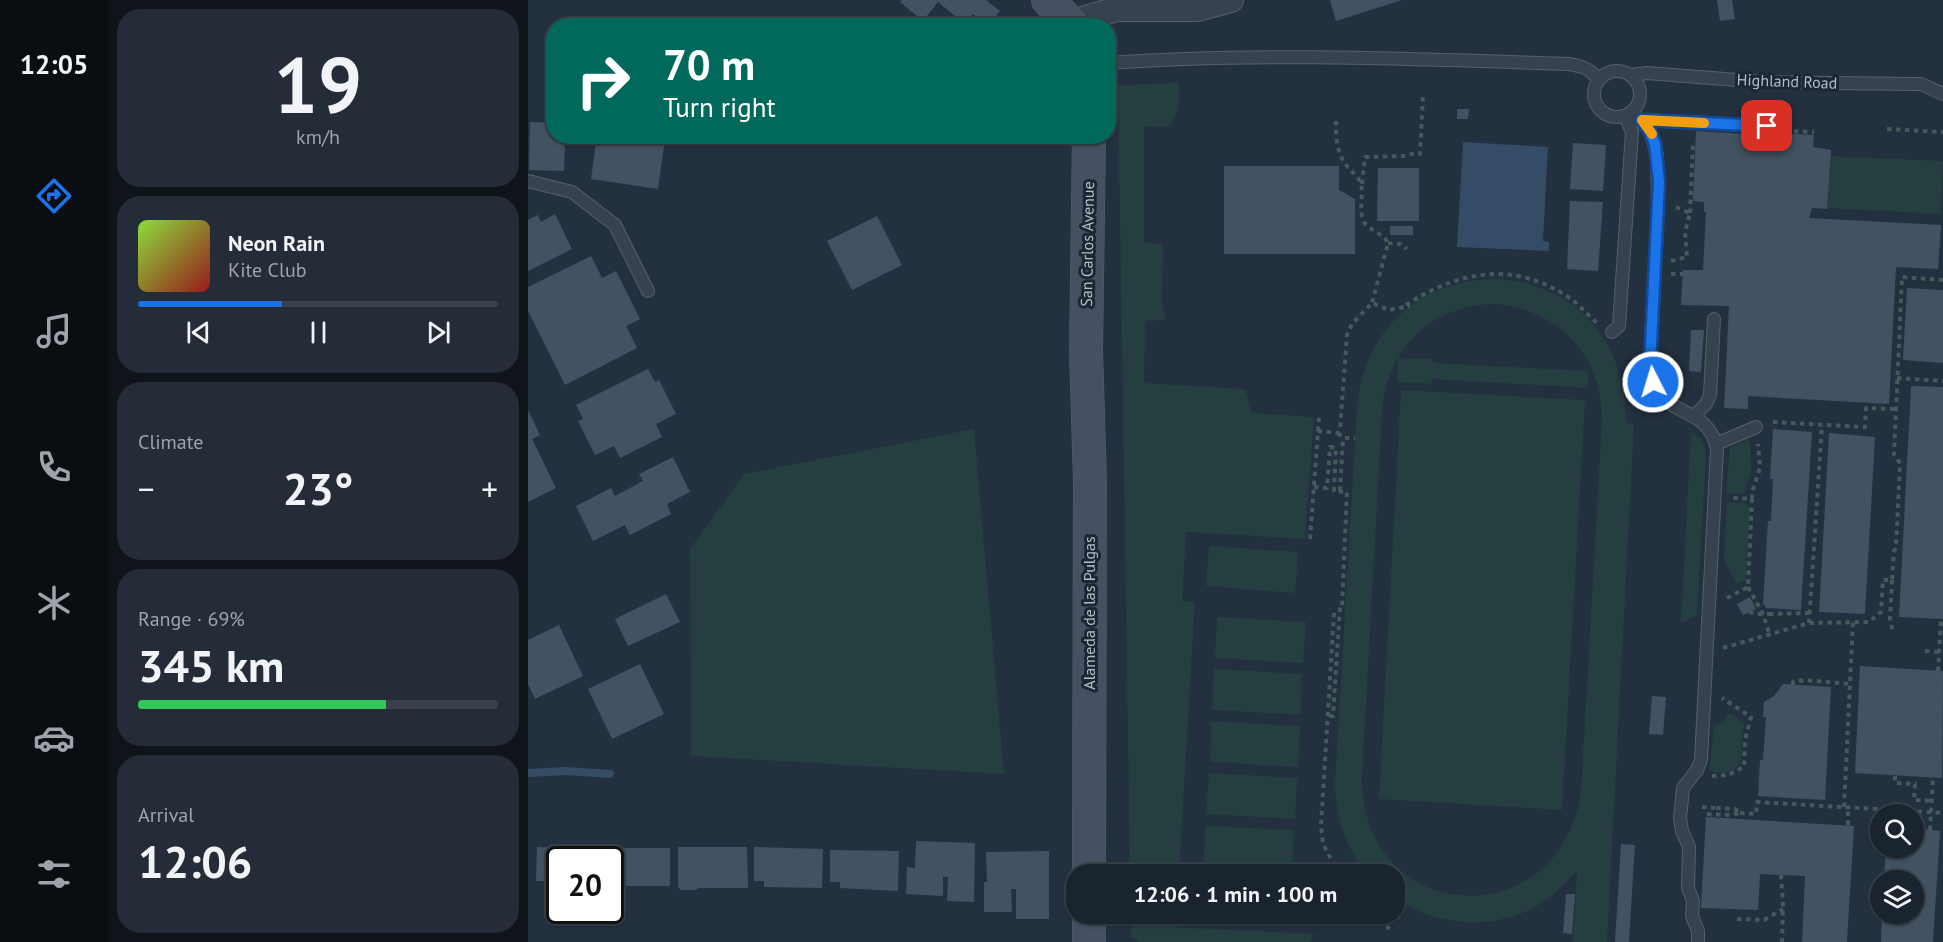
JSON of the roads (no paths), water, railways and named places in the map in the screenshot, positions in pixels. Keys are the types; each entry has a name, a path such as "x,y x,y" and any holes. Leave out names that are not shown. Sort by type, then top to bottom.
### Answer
{"main road":[{"path":"1048,0 1066,18"},
{"name":"San Carlos Avenue","path":"1086,351 1089,144"},
{"name":"Alameda de las Pulgas","path":"1086,351 1090,482 1089,864"},
{"path":"1089,924 1089,942"}],"street":[{"path":"1090,18 1117,9 1197,5 1231,0"}],"lane":[{"path":"1116,63 1198,58 1380,58 1576,65 1593,71 1599,79"},
{"path":"1629,114 1637,106 1640,92 1638,84 1630,75 1620,71 1611,71 1599,79 1594,87 1593,95 1599,110 1612,117 1629,114 1642,120 1767,126"},
{"name":"Highland Road","path":"1630,75 1653,73 1763,82 1922,84 1943,94"},
{"path":"1612,332 1619,326 1632,132 1629,114"},
{"path":"1642,120 1655,144 1659,182 1650,374 1664,400 1677,409 1694,416 1712,431 1716,444 1702,753 1698,769 1683,788 1680,818 1682,831 1689,847 1688,887 1693,901 1692,916 1698,931 1698,942"},
{"path":"528,181 572,192 615,225 648,291"},
{"path":"1694,416 1706,404 1711,392 1714,318"},
{"path":"1716,444 1755,427"}],"water":[{"path":"1463,142 1548,147 1543,241 1549,242 1549,251 1457,247"}],"waterway":[{"path":"528,773 566,771 610,774"}]}
